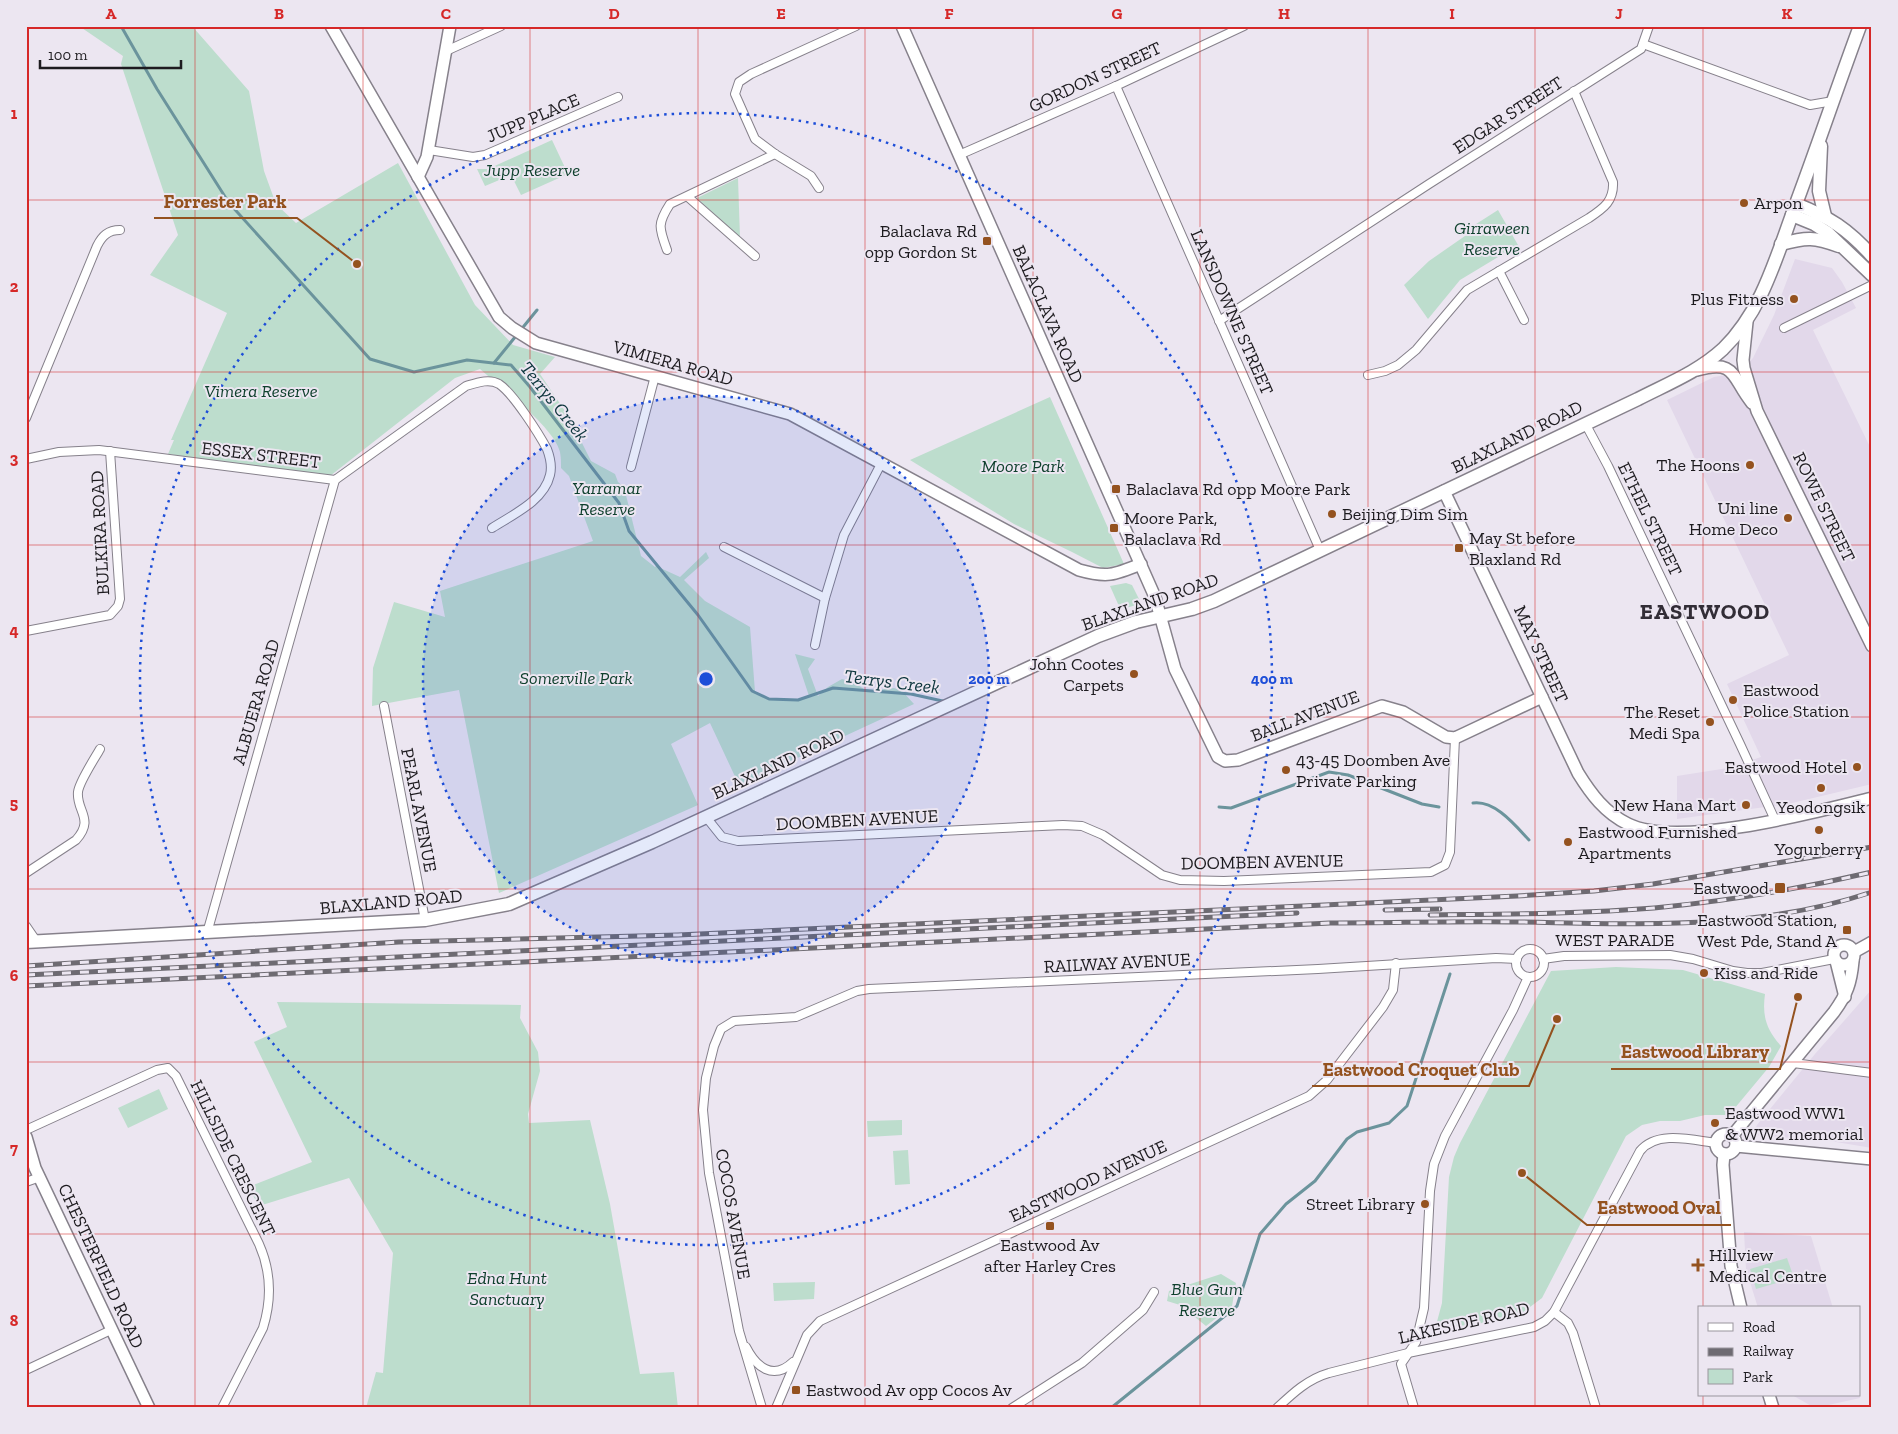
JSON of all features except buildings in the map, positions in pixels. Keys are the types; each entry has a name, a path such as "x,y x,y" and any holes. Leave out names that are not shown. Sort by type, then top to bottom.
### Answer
{"main road":[{"name":"BLAXLAND ROAD","path":"32,942 425,920 509,904 706,817 1098,636 1136,622 1192,609 1214,601 1695,370 1721,350 1747,322 1766,285 1860,26"},
{"path":"1822,132 1819,191 1825,216"},
{"path":"1794,209 1825,216 1854,237 1872,256"},
{"path":"1794,209 1828,233 1872,276"},
{"path":"1781,244 1804,238 1812,238 1844,248"}],"street":[{"name":"VIMIERA ROAD","path":"331,26 499,317 528,339 536,343 790,414 1079,570 1097,575 1112,575 1141,564"},
{"path":"418,177 429,150 450,26"},
{"path":"446,51 501,26"},
{"path":"819,188 811,176 755,139 735,94 738,82 856,26"},
{"name":"BALACLAVA ROAD","path":"902,26 1141,564 1161,616"},
{"name":"GORDON STREET","path":"959,155 1116,86 1244,26"},
{"path":"1649,26 1644,44 1810,106 1833,101"},
{"name":"EDGAR STREET","path":"1219,321 1641,48 1644,44"},
{"name":"LANSDOWNE STREET","path":"1116,86 1320,550"},
{"path":"1368,375 1385,371 1398,365 1416,350 1467,290 1601,210 1610,201 1614,192 1614,182 1574,91"},
{"name":"JUPP PLACE","path":"429,150 472,157 486,155 618,97"},
{"path":"667,250 661,233 661,219 670,204 775,154"},
{"path":"688,196 755,256"},
{"path":"26,418 97,246 102,237 108,232 120,230"},
{"path":"1499,271 1524,320"},
{"path":"1784,328 1872,284"},
{"name":"ROWE STREET","path":"1747,322 1744,368 1757,411 1872,646"},
{"name":"ROWE STREET","path":"1695,370 1718,365 1726,368 1733,374 1757,411"},
{"path":"631,466 655,376"},
{"name":"ESSEX STREET","path":"26,459 72,451 110,451 334,480 466,386 492,381 500,384 520,406 547,450 551,463 550,475 538,497 492,528"},
{"name":"ETHEL STREET","path":"1585,423 1608,466 1775,820"},
{"name":"BULKIRA ROAD","path":"26,631 110,615 118,606 120,600 110,451"},
{"path":"815,645 825,598 844,535 882,462"},
{"name":"ALBUERA ROAD","path":"207,933 334,480"},
{"name":"MAY STREET","path":"1444,491 1585,784 1600,803 1621,821 1641,829 1673,833 1719,829 1775,820"},
{"path":"724,547 825,598"},
{"name":"BALL AVENUE","path":"1161,616 1175,669 1218,757 1225,761 1231,762 1246,758 1382,706 1395,709 1446,737 1454,738"},
{"path":"1454,738 1542,697"},
{"name":"PEARL AVENUE","path":"384,706 425,920"},
{"name":"DOOMBEN AVENUE","path":"706,817 722,837 738,841 1063,825 1082,826 1103,835 1162,875 1185,881 1431,872 1445,866 1449,854 1454,738"},
{"path":"26,873 81,835 85,820 78,793 100,749"},
{"path":"1775,820 1872,798"},
{"path":"26,926 32,942"},
{"path":"1835,960 1844,966 1872,942"},
{"path":"1845,997 1835,960 1836,950 1840,946 1849,947 1853,957 1849,986 1845,997 1734,1141 1731,1153 1724,1154 1718,1149 1716,1143 1721,1136 1726,1134 1734,1141 1872,1160"},
{"path":"1532,950 1543,958 1544,967 1540,973 1528,977 1519,970 1518,959 1523,952 1532,950"},
{"name":"WEST PARADE","path":"1543,958 1564,956 1670,955 1747,973 1762,973 1835,960"},
{"name":"RAILWAY AVENUE","path":"725,1025 740,1020 796,1017 853,993 869,989 1308,970 1496,958 1518,959"},
{"name":"EASTWOOD AVENUE","path":"776,1408 807,1335 813,1327 831,1315 1309,1096 1327,1080 1383,1008 1393,990 1396,963"},
{"path":"1414,1408 1401,1364 1416,1342 1424,1308 1430,1191 1434,1164 1445,1136 1513,1010 1528,977"},
{"name":"COCOS AVENUE","path":"725,1025 715,1040 706,1078 704,1126 714,1205 739,1331 762,1408"},
{"path":"1793,1063 1872,1073"},
{"name":"HILLSIDE CRESCENT","path":"26,1130 157,1070 168,1068 176,1076 259,1244 266,1261 270,1282 267,1315 263,1328 222,1408"},
{"name":"CHESTERFIELD ROAD","path":"26,1137 32,1159 149,1408"},
{"name":"LAKESIDE ROAD","path":"1277,1408 1306,1383 1316,1377 1408,1353 1534,1327 1545,1321 1554,1312 1640,1151 1645,1145 1651,1141 1666,1138 1716,1143"},
{"path":"1724,1154 1723,1166 1731,1266 1741,1306"},
{"path":"26,1182 40,1176"},
{"path":"1012,1408 1082,1363 1142,1310 1154,1292"},
{"path":"1554,1312 1568,1323 1573,1333 1596,1408"},
{"path":"26,1370 111,1330"},
{"path":"739,1331 752,1360 763,1369 779,1370 786,1368 793,1364 797,1357"},
{"path":"1769,1396 1773,1408"}],"shaded area":[{"path":"1795,259 1832,268 1856,308 1813,330 1872,451 1872,784 1788,804 1677,819 1677,776 1728,768 1761,757 1727,684 1789,655 1667,400 1714,377 1733,374 1744,368 1753,358 1774,315"},
{"path":"1872,989 1872,1148 1830,1141 1752,1135 1757,1125 1815,1054"},
{"path":"1744,1232 1811,1236 1832,1306 1757,1306 1746,1269"},
{"path":"1794,1396 1859,1396 1860,1398 1815,1408"}],"green space":[{"path":"79,26 192,26 249,91 264,171 276,204 296,223 398,163 475,305 513,345 555,357 540,374 569,417 591,461 615,474 618,482 624,487 641,556 655,567 680,577 706,552 709,558 684,580 705,601 750,627 755,692 768,698 788,701 809,696 795,654 815,659 808,669 818,696 828,687 842,679 853,682 867,691 894,688 902,691 914,704 739,785 710,723 671,744 698,805 499,893 459,690 372,706 373,668 394,602 445,617 440,591 593,541 569,476 561,468 560,452 556,442 538,420 480,369 455,378 330,476 168,454 174,440 171,440 227,313 150,275 178,235 121,64 123,56"},
{"name":"Jupp Reserve","path":"552,140 568,174 521,195 511,175 485,186 477,169 488,169"},
{"path":"738,178 740,238 697,198"},
{"name":"Girraween Reserve","path":"1498,210 1518,245 1460,280 1428,319 1404,285 1429,261 1475,229 1473,226"},
{"name":"Moore Park","path":"1050,397 1124,564 1103,568 1014,524 910,460"},
{"path":"1126,583 1132,585 1140,601 1136,605 1126,608 1118,604 1110,586"},
{"path":"1616,967 1683,970 1765,994 1764,1009 1766,1022 1781,1046 1769,1067 1729,1115 1705,1115 1680,1121 1660,1121 1642,1125 1626,1136 1542,1298 1514,1319 1435,1329 1442,1303 1449,1177 1460,1143 1551,971"},
{"name":"Edna Hunt Sanctuary","path":"277,1002 521,1005 520,1018 538,1052 540,1071 528,1114 529,1123 590,1120 610,1204 640,1374 674,1372 678,1408 366,1408 376,1372 383,1373 393,1253 349,1178 259,1206 248,1187 312,1162 254,1042 287,1027"},
{"path":"159,1089 168,1109 128,1128 118,1108"},
{"path":"902,1120 902,1135 868,1137 867,1121"},
{"path":"908,1150 910,1184 895,1185 893,1151"},
{"path":"1787,1258 1794,1278 1756,1289 1750,1269"},
{"name":"Blue Gum Reserve","path":"1221,1274 1236,1283 1232,1306 1206,1326 1180,1305 1167,1301 1169,1291"},
{"path":"815,1282 814,1299 774,1301 773,1283"}],"waterway":[{"name":"Terrys Creek","path":"121,26 157,89 229,203 370,359 414,372 467,360 511,365 619,503 629,531 698,615 752,691 769,699 798,700 833,688 911,694 947,702"},
{"path":"494,363 537,310"},
{"name":"Terrys Creek","path":"1219,807 1231,808 1329,772 1348,775 1422,804 1439,807"},
{"name":"Terrys Creek","path":"1473,803 1481,803 1497,809 1529,840"},
{"path":"1111,1408 1237,1306 1260,1234 1286,1204 1315,1181 1347,1139 1357,1132 1389,1123 1407,1106 1450,974"}],"railway":[{"path":"26,966 399,942 678,935 1517,896 1594,891 1653,884 1872,847"},
{"path":"1430,915 1570,913 1654,908 1763,894 1872,872"},
{"path":"26,986 1330,923 1495,922 1653,924 1697,922 1785,913 1828,905 1872,892"},
{"path":"1385,910 1440,909"},
{"path":"26,975 1297,913"}],"place":[{"name":"Arpon","path":"1744,203"},
{"name":"Balaclava Rd opp Gordon St","path":"987,241"},
{"name":"Forrester Park","path":"357,264"},
{"name":"Plus Fitness","path":"1794,299"},
{"name":"The Hoons","path":"1750,465"},
{"name":"Balaclava Rd opp Moore Park","path":"1116,489"},
{"name":"Beijing Dim Sim","path":"1332,514"},
{"name":"Uni line Home Deco","path":"1788,518"},
{"name":"Moore Park, Balaclava Rd","path":"1114,528"},
{"name":"May St before Blaxland Rd","path":"1459,548"},
{"name":"John Cootes Carpets","path":"1134,674"},
{"name":"Eastwood Police Station","path":"1733,700"},
{"name":"The Reset Medi Spa","path":"1710,722"},
{"name":"Eastwood Hotel","path":"1857,767"},
{"name":"43-45 Doomben Ave Private Parking","path":"1286,770"},
{"name":"Yeodongsik","path":"1821,788"},
{"name":"New Hana Mart","path":"1746,805"},
{"name":"Yogurberry","path":"1819,830"},
{"name":"Eastwood Furnished Apartments","path":"1568,842"},
{"name":"Eastwood","path":"1780,888"},
{"name":"Eastwood Station, West Pde, Stand A","path":"1847,930"},
{"name":"Kiss and Ride","path":"1704,973"},
{"name":"Eastwood Library","path":"1798,997"},
{"name":"Eastwood Croquet Club","path":"1557,1019"},
{"name":"Eastwood WW1 & WW2 memorial","path":"1715,1123"},
{"name":"Eastwood Oval","path":"1522,1173"},
{"name":"Street Library","path":"1425,1204"},
{"name":"Eastwood Av after Harley Cres","path":"1050,1226"},
{"name":"Hillview Medical Centre","path":"1698,1265"},
{"name":"Eastwood Av opp Cocos Av","path":"796,1390"}],"district":[{"name":"EASTWOOD","path":"1705,611"}],"park label":[{"name":"Vimera Reserve","path":"261,391"},
{"name":"Yarramar Reserve","path":"607,498"},
{"name":"Somerville Park","path":"576,678"}]}
